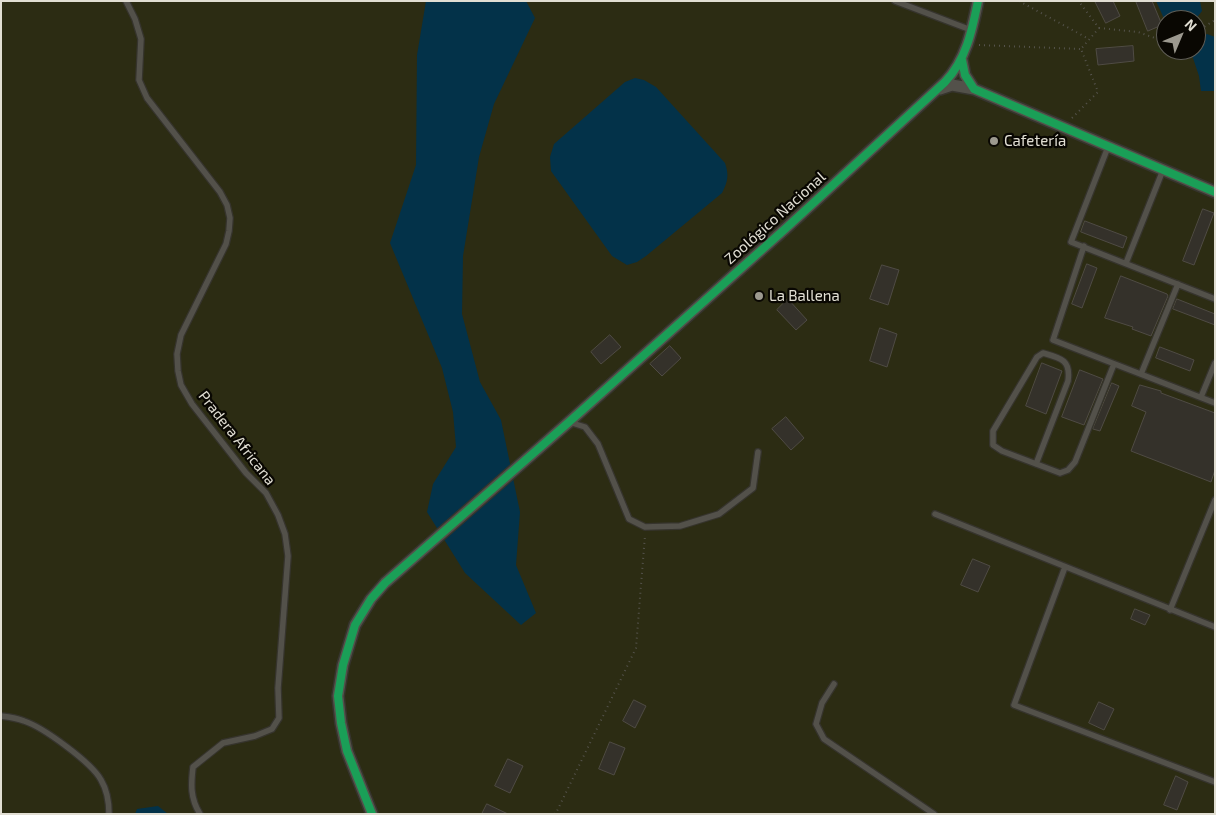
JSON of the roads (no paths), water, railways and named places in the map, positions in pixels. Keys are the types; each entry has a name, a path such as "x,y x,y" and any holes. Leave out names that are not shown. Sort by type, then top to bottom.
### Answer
{"street":[{"name":"Zoológico Nacional","path":"372,814 347,751 338,696 343,665 355,625 371,599 385,583 569,422 951,76 962,60 972,30 978,1"},
{"path":"962,60 965,75 974,89"},
{"path":"934,91 952,85 974,89 1215,192"}],"lane":[{"name":"Pradera Africana","path":"126,1 135,19 141,39 139,80 147,98 220,192 227,205 230,218 226,244 182,335 177,354 181,385 192,404 216,436 246,473 266,493 278,515 285,534 288,556 278,688 279,718 272,729 254,736 222,743 193,767 190,786 194,802 200,814"},
{"path":"895,1 972,30"},
{"path":"1108,147 1071,242 1215,299"},
{"path":"1126,263 1163,170"},
{"path":"1084,246 1053,340 1215,403"},
{"path":"1141,374 1178,284"},
{"path":"1036,464 1068,381 1070,371 1068,365 1062,360 1043,353 1037,357 993,430 993,445 1002,451 1036,464 1060,472 1068,470 1075,462 1114,364"},
{"path":"1201,397 1215,363"},
{"path":"569,422 585,427 598,444 629,519 646,527 680,526 719,514 753,488 758,452"},
{"path":"1170,610 1215,500"},
{"path":"934,514 1215,627"},
{"path":"1065,567 1014,705 1215,782"},
{"path":"834,684 822,703 816,724 824,739 934,814"},
{"path":"1,716 26,721 74,752 93,767 101,779 107,794 109,814"}],"water":[{"path":"426,1 526,1 535,18 494,104 479,157 463,256 462,314 480,382 501,420 520,512 516,565 536,613 521,625 465,573 427,512 433,484 456,447 453,412 442,368 390,243 416,165 417,55"},
{"path":"1156,1 1200,1 1202,10 1160,10"},
{"path":"1206,35 1215,37 1215,91 1201,91 1199,76 1194,60 1206,60"},
{"path":"635,78 644,80 656,87 725,163 727,178 722,193 646,256 637,262 627,265 612,256 551,171 550,157 554,144 625,82"},
{"path":"158,806 168,814 135,814 137,809"}],"place":[{"name":"Cafetería","path":"994,141"},
{"name":"La Ballena","path":"759,296"}]}
